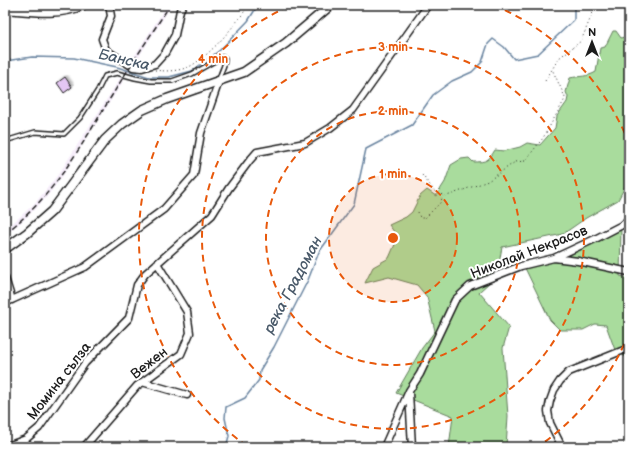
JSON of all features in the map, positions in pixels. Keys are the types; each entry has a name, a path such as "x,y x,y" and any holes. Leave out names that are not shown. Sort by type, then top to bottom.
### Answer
{"street":[{"path":"5,9 52,12 73,9 83,5"},
{"path":"109,5 112,16 102,40 106,50 133,67 142,68 155,64 165,53 175,35 183,5"},
{"path":"5,249 27,233 52,210 105,140 122,124 142,110 167,99 244,72 286,43 331,5"},
{"name":"Момина сълза","path":"5,447 26,439 39,428 85,363 129,318 137,285 145,274 212,215 229,188 257,152 305,143 330,128 353,110 428,5"},
{"path":"5,303 85,267 164,209 194,174 201,134 219,81"},
{"name":"Николай Некрасов","path":"384,447 409,391 420,374 455,300 470,286 521,266 554,258 624,224 629,218"},
{"path":"554,258 578,261 629,272"},
{"name":"Вежен","path":"84,447 142,382 181,354 190,333 187,312 157,263"},
{"path":"5,278 12,300"},
{"path":"562,447 550,423 548,411 554,390 560,381 569,372 629,348"},
{"path":"142,382 187,395"},
{"path":"409,391 412,447"}],"lane":[{"path":"5,141 36,132 64,134 80,118 105,76 117,73 151,81 172,81 192,74 222,56 226,61 220,74 219,81"}],"path":[{"path":"142,68 157,71 175,71 194,65 211,50 249,5"},
{"path":"545,81 559,58 581,41 596,5"},
{"path":"422,175 436,193 447,196 488,180 515,162 524,161 533,152 550,127 564,101 565,97 552,69"},
{"path":"418,212 420,218 426,218 440,203 444,196"}],"shaded area":[{"path":"167,5 172,5 62,177 46,198 25,219 5,235 5,230 35,203 60,172"}],"green space":[{"path":"613,31 616,31 621,38 629,35 629,179 618,200 586,218 563,234 502,247 500,258 508,275 491,281 479,292 509,327 503,348 508,416 506,447 449,447 453,416 396,393 422,348 435,331 427,297 417,285 389,277 365,283 373,267 389,258 396,242 395,233 389,225 406,217 412,212 420,196 427,190 436,196 445,182 451,165 461,159 469,158 473,162 487,160 495,150 504,151 520,147 527,143 540,145 555,128 557,116 567,102 568,97 566,92 570,78 587,76 596,72 600,48 605,47"},
{"path":"621,229 620,276 629,278 629,319 627,326 629,327 629,359 615,350 606,325 595,324 583,330 560,330 550,320 525,268"}],"building":[{"path":"65,77 72,87 64,93 57,83"}],"waterway":[{"name":"Банска","path":"5,61 32,57 74,58 117,67 149,77 169,77 192,71 220,50 248,21 258,5"},
{"name":"река Градоман","path":"226,447 229,436 225,418 226,407 245,398 259,380 260,370 274,347 308,280 319,252 354,204 366,149 412,125 433,95 452,81 472,72 482,62 488,44 493,39 504,47 514,59 538,54 574,20 574,5"}],"railway":[{"path":"5,233 37,204 64,171 77,153 125,74 170,5"}]}
